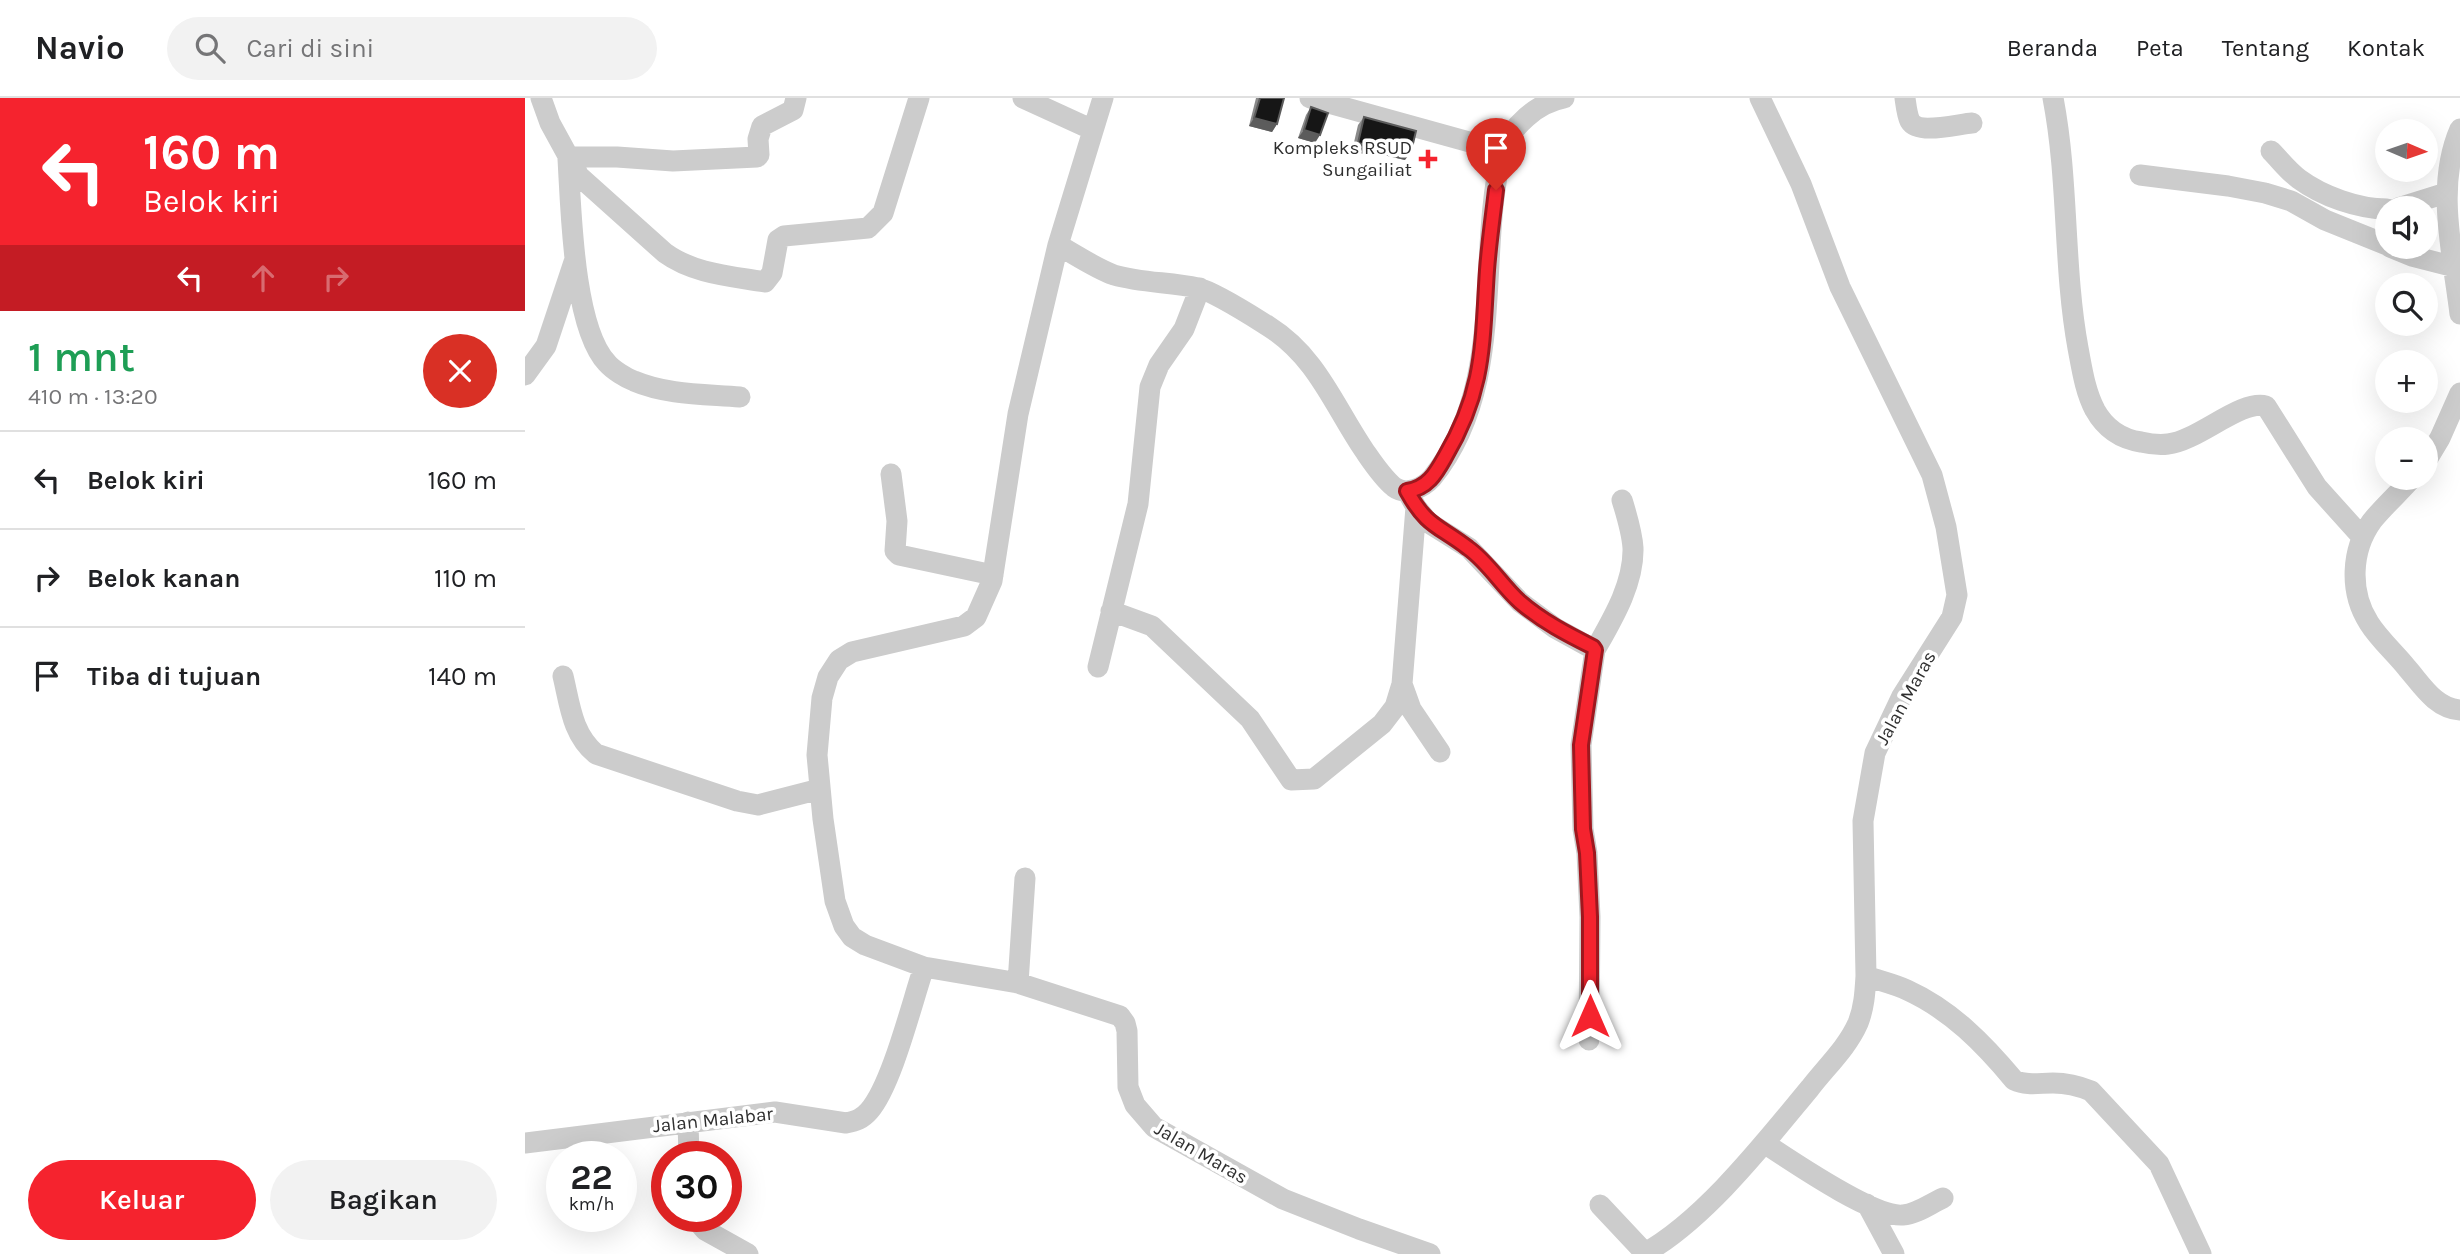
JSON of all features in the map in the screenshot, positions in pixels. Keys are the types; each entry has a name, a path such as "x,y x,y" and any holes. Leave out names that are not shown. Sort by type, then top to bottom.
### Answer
{"street":[{"path":"541,98 550,123 579,176 677,261 699,270 765,282 772,273 778,240 784,236 868,228 883,213 919,98"},
{"path":"568,157 617,156 673,161 757,157 762,126 793,110 796,98"},
{"path":"1023,98 1093,130"},
{"path":"891,474 897,521 895,551 899,555 993,575 1018,414 1058,245 1103,98"},
{"path":"1310,98 1502,151"},
{"path":"1111,611 1152,626 1249,719 1291,780 1314,779 1382,724 1395,707 1402,684 1412,499 1436,472 1461,430 1476,390 1483,347 1487,267 1502,151 1531,113 1542,105 1563,98"},
{"name":"Jalan Maras","path":"1644,1253 1667,1246 1764,1143 1846,1044 1857,1024 1865,1001 1866,976 1863,821 1875,753 1902,696 1952,617 1957,595 1946,527 1932,475 1840,287 1801,184 1760,98"},
{"path":"1905,98 1910,121 1915,127 1924,129 1972,122"},
{"path":"2053,98 2061,138 2073,317 2084,384 2095,411 2109,428 2124,438 2169,444 2204,431 2246,408 2266,406 2317,487 2362,537"},
{"path":"2460,129 2449,162 2446,193 2460,314"},
{"path":"2271,152 2297,178 2314,188 2357,205 2375,207"},
{"path":"568,157 575,261 589,330 607,363 631,380 662,391 740,397"},
{"path":"2140,175 2265,193 2291,201 2325,220 2375,240"},
{"path":"2436,196 2446,193"},
{"path":"1058,245 1114,274 1165,285 1200,288 1270,327 1304,355 1381,474 1395,488 1412,499 1429,523 1469,548 1520,601 1555,628 1595,650"},
{"path":"2424,259 2455,267"},
{"path":"525,375 546,346 575,261"},
{"path":"1098,667 1138,503 1150,387 1159,365 1184,329 1200,288"},
{"path":"2438,441 2460,393"},
{"path":"2401,490 2374,519 2362,537 2355,562 2356,591 2368,622 2431,696 2446,707 2460,709"},
{"path":"1589,1040 1590,917 1583,829 1581,745 1595,650 1619,605 1632,560 1632,535 1622,500"},
{"name":"Jalan Maras","path":"993,575 976,617 964,626 852,652 839,660 828,677 822,698 817,755 835,901 844,926 852,937 865,945 924,967 1018,983 1120,1016 1127,1031 1128,1087 1135,1105 1154,1127 1283,1199 1430,1254"},
{"path":"563,676 575,726 585,745 596,754 758,806 820,789"},
{"path":"1402,684 1411,709 1440,752"},
{"path":"1018,983 1025,878"},
{"name":"Jalan Malabar","path":"525,1143 775,1112 846,1123 857,1121 872,1107 889,1073 924,967"},
{"path":"1866,976 1908,990 1948,1014 1973,1033 2014,1080 2023,1084 2080,1086 2091,1091 2159,1164 2201,1254"},
{"path":"688,1122 689,1141"},
{"path":"1764,1143 1812,1175 1892,1215 1911,1214 1943,1198"},
{"path":"1867,1204 1894,1254"},
{"path":"1601,1205 1644,1253"},
{"path":"709,1232 748,1254"}],"building":[{"path":"1260,98 1284,98 1277,124 1254,118"},
{"path":"1311,107 1328,113 1320,135 1304,130"},
{"path":"1364,117 1416,131 1411,152 1380,144 1379,148 1358,143"}],"place":[{"name":"Kompleks RSUD Sungailiat","path":"1428,159"}],"route":[{"path":"1496,190 1487,267 1483,347 1476,390 1461,430 1436,472 1421,487 1407,491 1429,523 1469,548 1520,601 1555,628 1595,650 1581,745 1583,829 1590,917 1590,1016"}]}
